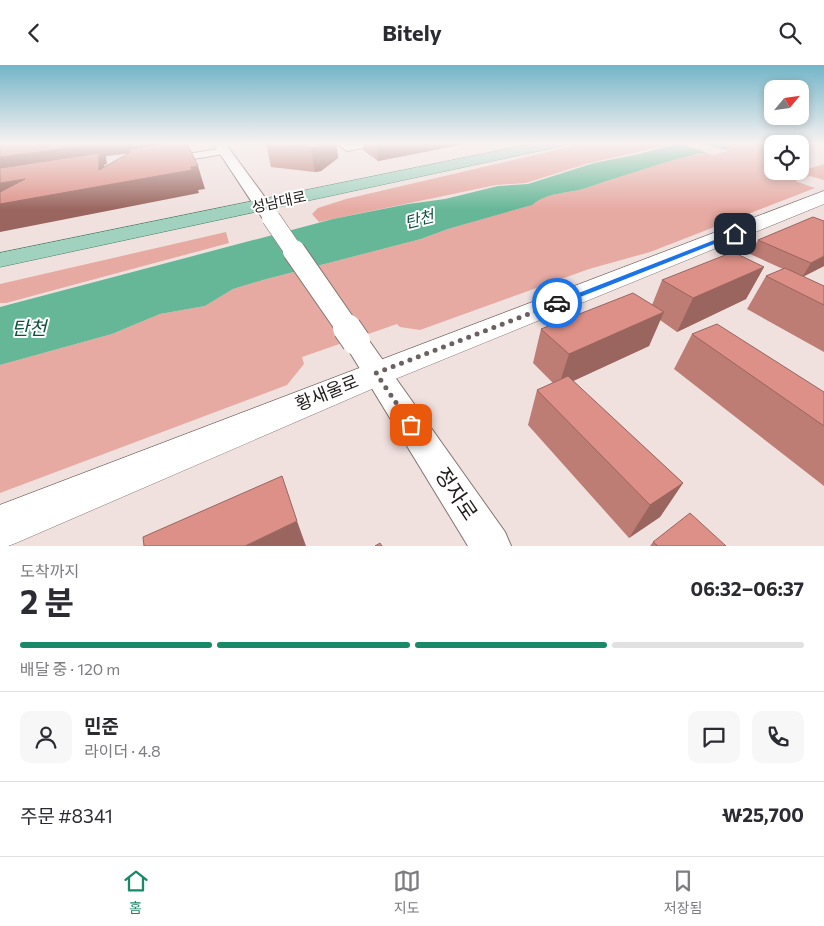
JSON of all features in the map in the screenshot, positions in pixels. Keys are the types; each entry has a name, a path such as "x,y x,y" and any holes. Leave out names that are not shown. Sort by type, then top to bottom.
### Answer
{"main road":[{"name":"성남대로","path":"0,247 263,207 428,165"},
{"name":"성남대로","path":"0,260 263,207 455,165"},
{"name":"황새울로","path":"0,527 376,373 824,197"}],"street":[{"path":"235,165 263,207"},
{"name":"정자로","path":"263,207 356,341 491,546"}],"shaded area":[{"path":"490,165 581,165 526,183 496,185 319,222 312,214 318,208 346,199"},
{"path":"655,165 764,165 764,180 798,180 795,181 815,188 650,252 589,269 420,330 400,327 397,324 302,357 304,364 287,385 0,493 0,365 112,334 160,314 205,306 233,289 421,239 448,229 531,205 550,195 586,188"},
{"path":"824,165 824,180 810,176 809,169"},
{"path":"226,232 229,243 6,303 0,303 0,284"}],"water":[{"name":"탄천","path":"586,165 657,165 579,190 551,195 532,205 448,229 421,239 233,289 205,306 160,314 112,334 0,365 0,307 333,219 408,204 445,199 498,186 528,184"}],"building":[{"path":"17,165 99,165 99,170 107,165 198,166 191,167 192,170 0,204 0,192 25,179 0,183 0,168"},
{"path":"813,217 824,221 824,256 811,263 758,240"},
{"path":"733,252 764,267 693,298 662,280"},
{"path":"785,268 824,286 824,305 766,276"},
{"path":"633,293 664,312 569,354 541,329"},
{"path":"717,324 824,392 824,426 692,334"},
{"path":"568,376 683,483 650,505 537,390"},
{"path":"282,476 297,521 245,546 144,546 143,537"},
{"path":"690,513 726,546 658,546 653,542"}],"way so far":[{"path":"411,425 376,373 557,303"}],"route":[{"path":"557,303 735,234"}]}
